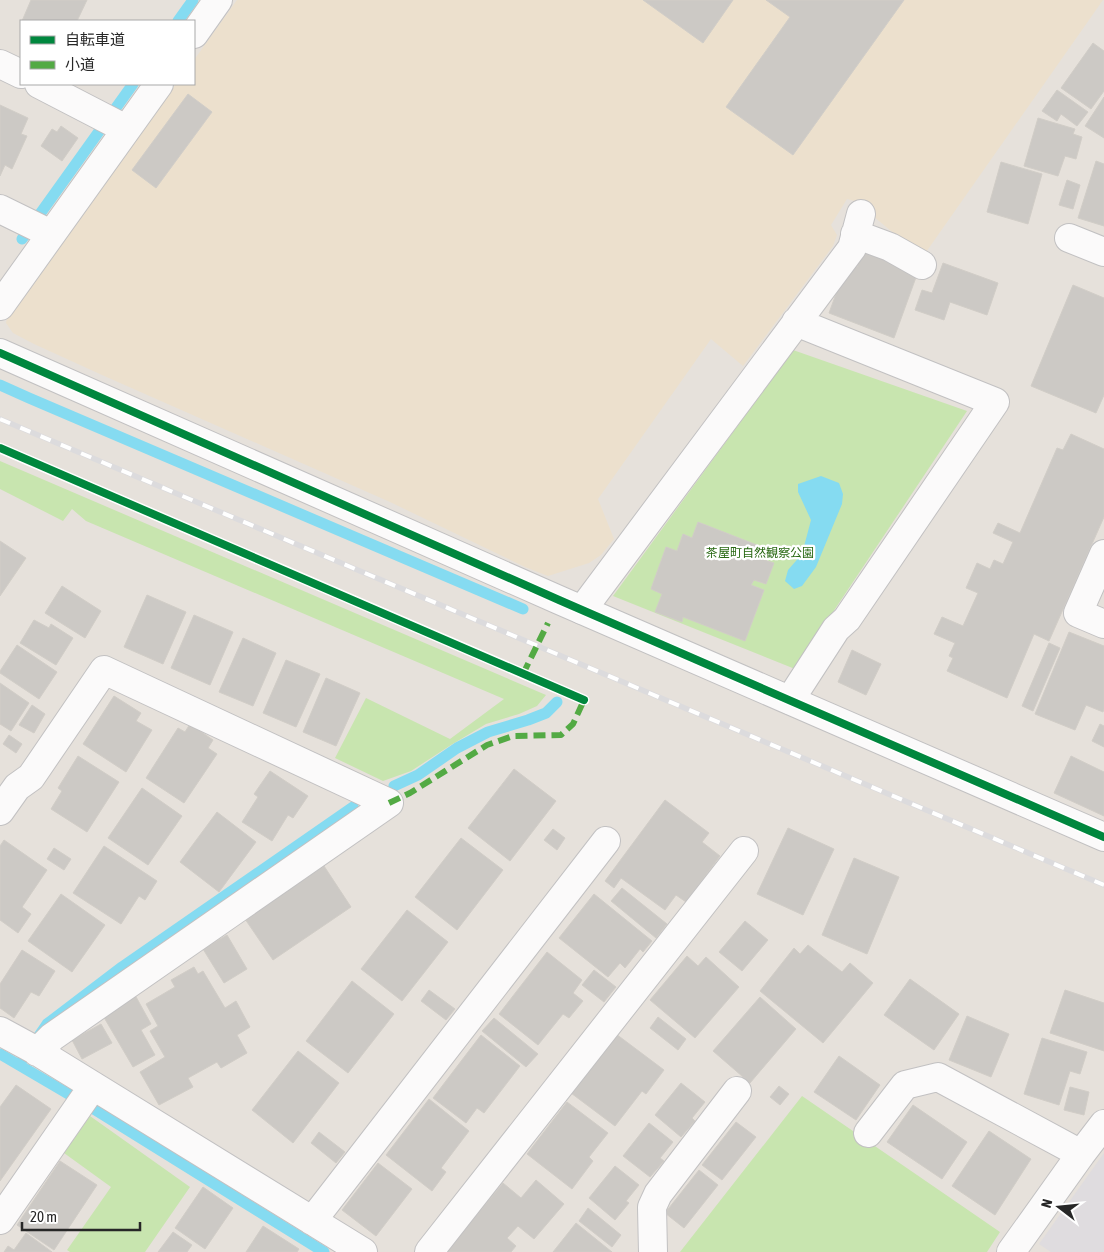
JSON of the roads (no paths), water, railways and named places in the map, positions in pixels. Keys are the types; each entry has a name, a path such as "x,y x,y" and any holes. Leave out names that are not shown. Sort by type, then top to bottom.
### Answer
{"street":[{"path":"195,33 218,0"},
{"path":"0,64 20,74"},
{"path":"41,85 113,122"},
{"path":"0,306 29,223 113,122 157,85"},
{"path":"582,610 852,248 858,224 890,247 922,264"},
{"path":"1069,238 1104,252"},
{"path":"790,700 836,629 848,619 995,402 796,322"},
{"path":"0,353 1104,838"},
{"path":"1104,554 1078,613 1104,624"},
{"path":"0,811 17,787 31,777 104,670 389,803 32,1049"},
{"path":"312,1221 606,841"},
{"path":"430,1252 744,851"},
{"path":"0,1031 32,1049 86,1097 312,1221 354,1250"},
{"path":"868,1133 905,1084 938,1077 1081,1154"},
{"path":"653,1252 652,1207 658,1194 737,1091"},
{"path":"0,1220 86,1097"},
{"path":"1020,1249 1081,1154 1104,1124"}],"water":[{"path":"821,476 839,483 843,494 842,504 816,567 802,586 794,589 785,581 788,570 802,554 811,520 798,492 798,484"}],"waterway":[{"path":"179,20 193,0"},
{"path":"22,239 132,85"},
{"path":"0,385 523,609"},
{"path":"394,786 418,775 457,748 488,732 546,713 557,702"},
{"path":"19,1065 47,1024 122,967 353,807"},
{"path":"0,1054 94,1109 324,1252"}],"railway":[{"path":"0,419 1104,885"}],"park label":[{"name":"茶屋町自然観察公園","path":"760,553"}]}
